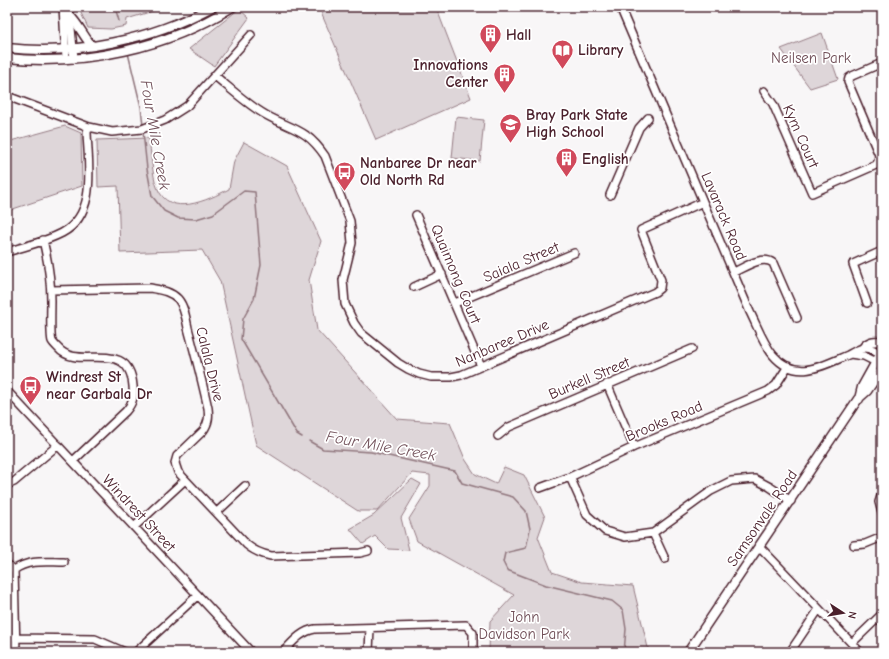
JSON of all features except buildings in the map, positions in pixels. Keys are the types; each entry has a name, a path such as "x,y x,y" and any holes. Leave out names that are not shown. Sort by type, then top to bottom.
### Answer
{"main road":[{"path":"7,48 34,50 69,48 92,46 126,40 195,16 212,7"},
{"path":"7,58 35,60 70,59 110,54 175,36 232,7"},
{"path":"70,16 76,22 92,46"},
{"path":"863,348 870,342 882,341"},
{"name":"Samsonvale Road","path":"858,399 862,387 879,364 881,353"},
{"name":"Samsonvale Road","path":"688,652 760,547 858,399 867,391 882,368"}],"street":[{"path":"63,7 70,59"},
{"path":"69,7 69,48"},
{"name":"Lavarack Road","path":"620,7 750,312 766,346 776,358 788,366 798,370 810,370 863,348"},
{"path":"7,96 89,127 112,132 130,131 154,125 173,116 187,106 251,35"},
{"path":"880,163 879,155 848,82 849,78 852,76 882,62"},
{"name":"Nanbaree Drive","path":"215,76 255,108 303,132 325,156 350,221 352,243 343,277 345,304 349,314 362,333 398,363 419,374 431,377 451,377 461,375 655,292 660,288 661,280 641,230 704,202"},
{"name":"Kym Court","path":"764,92 773,104 812,193 880,163"},
{"path":"610,196 639,128 648,118"},
{"path":"7,252 63,232 77,221 85,208 89,190 87,132 89,127"},
{"name":"Quaimong Court","path":"416,215 481,366"},
{"path":"43,240 49,264 52,341 61,351 71,356 112,357 122,361 128,368 133,382 134,397 132,405 73,461"},
{"path":"867,302 853,264 882,251"},
{"name":"Saiala Street","path":"455,303 574,253"},
{"path":"734,272 760,260 769,260 773,263 797,318"},
{"path":"414,287 442,274"},
{"name":"Calala Drive","path":"51,290 150,288 166,292 178,299 182,306 193,344 209,414 208,421 203,431 177,456 175,463 178,472 247,545 253,550 262,554 271,556 360,554 368,550"},
{"path":"863,348 869,348 881,353"},
{"name":"Burkell Street","path":"498,436 509,427 692,349"},
{"path":"850,354 864,356 879,364"},
{"name":"Brooks Road","path":"540,488 570,477 634,447 768,391 776,385 788,366"},
{"path":"607,384 634,447"},
{"name":"Windrest Street","path":"7,391 251,652"},
{"path":"7,485 14,482 58,445"},
{"path":"570,477 587,515 605,531 625,537 653,533 711,491 731,481 755,479 770,486 791,500"},
{"path":"134,527 185,480"},
{"path":"217,512 245,486"},
{"path":"882,493 879,502 882,513"},
{"path":"653,533 665,559"},
{"path":"854,545 865,544 882,537"},
{"path":"760,547 860,652"},
{"path":"14,570 26,563 32,562 64,562"},
{"path":"7,564 14,570 16,652"},
{"path":"136,652 198,595"},
{"path":"790,652 819,609"},
{"path":"852,643 882,614"},
{"path":"283,652 303,633 309,630 466,625 473,633 473,652"},
{"path":"369,652 370,628"},
{"path":"15,638 95,639 125,652"}],"green space":[{"path":"79,7 166,7 127,19 126,26 111,29 88,28"},
{"path":"321,7 436,7 471,98 376,140 322,15"},
{"path":"239,9 249,18 214,66 189,49"},
{"name":"Neilsen Park","path":"822,33 838,79 810,88 781,49"},
{"path":"456,117 484,120 480,161 452,158"},
{"path":"65,126 81,133 82,186 7,211 7,142"},
{"name":"John Davidson Park","path":"149,138 153,170 157,187 163,197 170,202 180,205 200,202 229,189 234,161 244,142 287,166 321,241 309,280 317,330 397,419 450,423 465,459 475,474 496,484 504,467 524,475 545,517 538,537 552,572 582,582 633,586 649,652 489,652 490,621 514,595 417,541 409,519 430,486 430,475 412,473 377,511 358,511 256,445 220,281 202,250 120,253 118,186 98,187 97,140"},
{"path":"412,479 421,484 401,518 409,550 388,549 375,536 363,544 350,529 374,515"}],"waterway":[{"name":"Four Mile Creek","path":"115,7 119,21"},
{"name":"Four Mile Creek","path":"128,53 141,107 143,126"},
{"name":"Four Mile Creek","path":"143,132 152,196 164,211 178,218 196,219 213,214 244,191 255,192 261,265 254,299 243,319 241,339 297,434 302,437"},
{"name":"Four Mile Creek","path":"309,441 323,449 371,452 455,471 462,483 513,497 526,511 530,529 526,548 505,553 503,562 507,570 546,585 612,601 623,610 626,629 624,652"}],"place":[{"name":"Hall","path":"491,54"},
{"name":"Library","path":"562,70"},
{"name":"Innovations Center","path":"504,94"},
{"name":"Bray Park State High School","path":"511,144"},
{"name":"English","path":"567,178"},
{"name":"Nanbaree Dr near Old North Rd","path":"344,192"},
{"name":"Windrest St near Garbala Dr","path":"30,406"}]}
